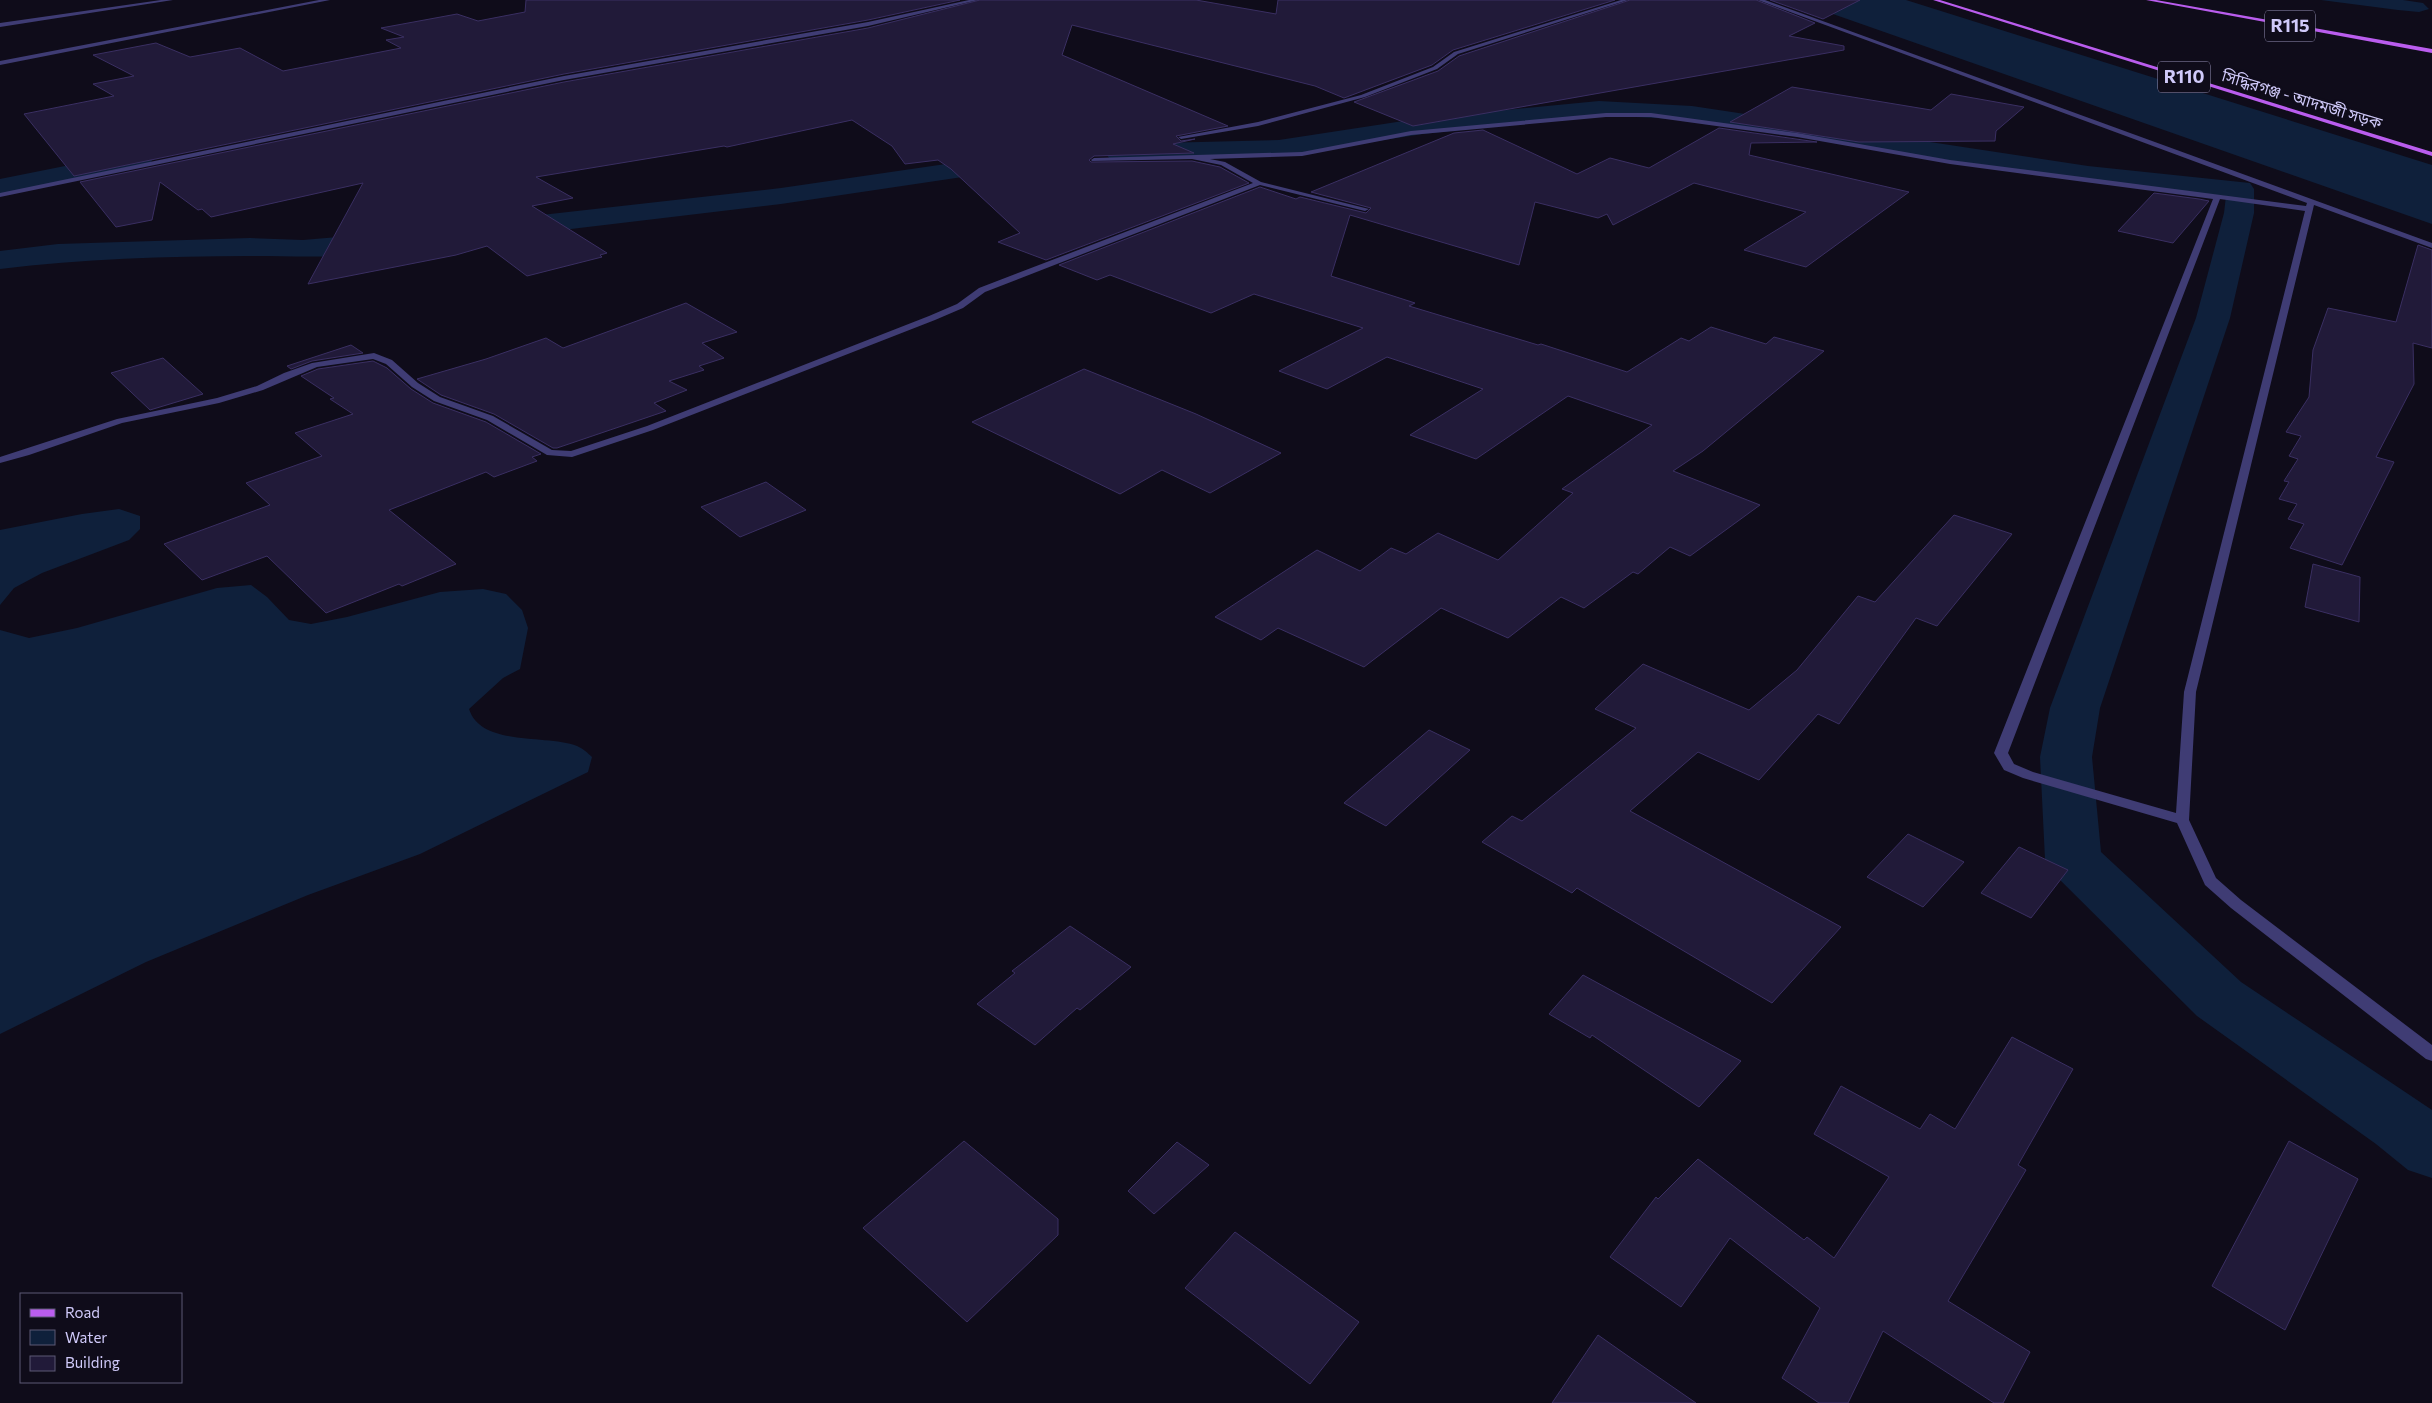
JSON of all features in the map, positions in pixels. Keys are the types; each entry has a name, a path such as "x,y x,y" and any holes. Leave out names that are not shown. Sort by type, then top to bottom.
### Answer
{"main road":[{"name":"সিদ্ধিরগঞ্জ - আদমজী সড়ক","path":"1935,0 2432,154"},
{"name":"R115","path":"2148,0 2432,51"}],"street":[{"path":"0,25 171,0"},
{"path":"0,63 191,24 328,0"},
{"path":"0,195 564,78 868,24 976,0"},
{"path":"1181,136 1258,124 1363,96 1435,68 1456,54 1626,0"},
{"path":"1760,0 2310,205 2432,246"},
{"path":"1094,160 1302,154 1411,133 1588,116 1651,114 1797,134 1950,162 2273,204 2310,205"},
{"path":"1195,158 1224,163 1259,183 1365,209"},
{"path":"0,460 120,421 219,400 260,388 287,375 315,365 374,356 388,362 415,385 437,399 490,418 550,454 572,454 650,428 865,344 960,306 982,290 1259,183"},
{"path":"2182,820 2028,776 2009,766 2001,753 2218,196"},
{"path":"2310,205 2190,692 2182,820 2210,881 2236,904 2432,1054"}],"water":[{"path":"1793,0 1906,0 2432,165 2432,224"},
{"path":"2321,0 2403,0 2423,3 2429,9 2419,12"},
{"path":"119,509 140,516 140,529 129,540 42,573 14,588 0,605 0,530 82,514"},
{"path":"251,585 267,597 289,620 311,624 347,617 440,592 483,589 506,594 522,610 528,628 520,669 503,678 469,709 476,721 487,729 500,734 564,743 579,747 592,757 588,772 420,854 308,895 146,962 0,1034 0,630 29,638 77,628 217,588"}],"building":[{"path":"526,0 960,0 868,20 564,74 74,176 24,114 114,96 93,84 134,76 93,55 156,43 190,57 240,48 283,71 401,48 386,40 404,37 381,28 457,14 478,21 525,12"},
{"path":"980,0 1196,0 1276,14 1278,0 1615,0 1453,50 1432,65 1344,98 1315,86 1072,25 1062,55 1228,126 1176,136 1181,141 1195,139 1173,144 1194,153 1094,156 1089,160 1091,162 1192,161 1220,167 1249,183 1046,260 998,242 1020,233 951,169 938,160 905,164 892,146 852,120 727,147 536,177 573,198 532,206 607,253 600,255 602,257 527,276 487,246 456,255 308,284 363,183 211,217 202,209 198,210 160,182 152,220 116,227 80,182 564,82 868,28"},
{"path":"1630,0 1756,0 1815,23 1789,36 1844,46 1844,50 1413,126 1354,102 1438,71 1459,56"},
{"path":"1770,0 1860,0 1823,19"},
{"path":"1792,87 1931,110 1951,94 2024,107 1996,131 1995,141 1859,142 1730,122"},
{"path":"1719,128 1817,142 1751,143 1749,155 1909,192 1806,267 1744,250 1806,212 1694,183 1613,225 1607,214 1598,218 1535,202 1519,265 1350,215 1331,276 1415,303 1409,306 1538,345 1541,344 1627,372 1681,338 1689,341 1711,327 1766,344 1774,337 1824,351 1703,451 1673,471 1760,505 1690,556 1670,547 1638,574 1633,572 1584,608 1561,597 1508,638 1441,608 1364,667 1278,628 1261,640 1215,617 1317,550 1360,571 1391,548 1406,554 1438,533 1498,560 1573,493 1562,489 1652,425 1568,396 1476,459 1410,435 1483,389 1387,357 1327,389 1279,371 1363,328 1254,294 1211,313 1110,275 1097,280 1059,265 1260,187 1296,199 1300,197 1366,213 1371,208 1311,192 1454,133 1483,130 1577,174 1610,158 1649,168"},
{"path":"2154,193 2209,201 2173,243 2118,231"},
{"path":"2418,245 2432,250 2432,348 2413,343 2414,384 2376,457 2394,462 2342,565 2290,548 2304,524 2288,519 2297,504 2279,499 2289,482 2284,481 2298,459 2289,456 2301,436 2286,432 2309,397 2313,350 2328,308 2396,322"},
{"path":"686,303 737,332 702,343 724,358 699,366 704,370 669,381 687,390 654,403 666,411 557,448 553,448 494,414 441,395 417,379 486,359 546,338 563,348"},
{"path":"351,345 363,353 312,361 291,369 287,366"},
{"path":"163,358 203,394 150,410 111,373"},
{"path":"373,361 387,368 411,389 433,403 486,422 541,454 532,457 537,461 494,477 486,472 389,510 456,564 402,586 399,584 326,613 267,556 202,580 164,544 270,505 246,483 322,456 295,433 353,414 330,399 334,398 301,376 318,369"},
{"path":"1084,369 1196,414 1281,453 1210,493 1162,470 1120,494 972,422"},
{"path":"766,482 806,510 740,537 701,507"},
{"path":"1954,515 2012,534 1937,626 1916,618 1839,724 1818,714 1759,780 1698,752 1630,811 1841,927 1772,1003 1577,888 1572,893 1482,842 1512,816 1522,821 1636,728 1595,709 1643,664 1749,710 1797,670 1858,596 1875,602"},
{"path":"2313,564 2360,577 2359,622 2305,607"},
{"path":"1429,730 1470,750 1386,826 1344,803"},
{"path":"1908,834 1964,862 1923,907 1867,877"},
{"path":"2019,847 2068,870 2031,918 1981,893"},
{"path":"1070,926 1131,967 1080,1010 1077,1008 1035,1045 977,1004 1015,973 1012,971"},
{"path":"1583,975 1741,1061 1699,1107 1592,1035 1590,1038 1549,1014"},
{"path":"2012,1037 2073,1069 2018,1165 2026,1170 1948,1301 2030,1352 2003,1403 1994,1403 1883,1331 1848,1403 1819,1403 1782,1378 1820,1308 1730,1238 1681,1307 1610,1257 1656,1197 1658,1199 1698,1159 1804,1240 1807,1237 1834,1258 1889,1177 1814,1134 1841,1086 1920,1129 1930,1114 1955,1129"},
{"path":"964,1141 1058,1219 1058,1235 967,1322 863,1228"},
{"path":"2289,1141 2358,1179 2285,1330 2212,1286"},
{"path":"1177,1142 1209,1165 1154,1214 1128,1191"},
{"path":"1235,1232 1359,1322 1310,1384 1185,1288"},
{"path":"1598,1335 1625,1354 1696,1403 1552,1403"}],"waterway":[{"path":"1118,152 1279,148 1423,126 1599,108 1692,113 2088,174 2240,189 2239,213 2213,318 2075,708 2066,757 2073,859 2219,999 2400,1124 2432,1149"},
{"path":"0,187 140,159"},
{"path":"488,230 781,196 1021,161"},
{"path":"0,260 58,253 250,247 303,249 397,241"}]}
